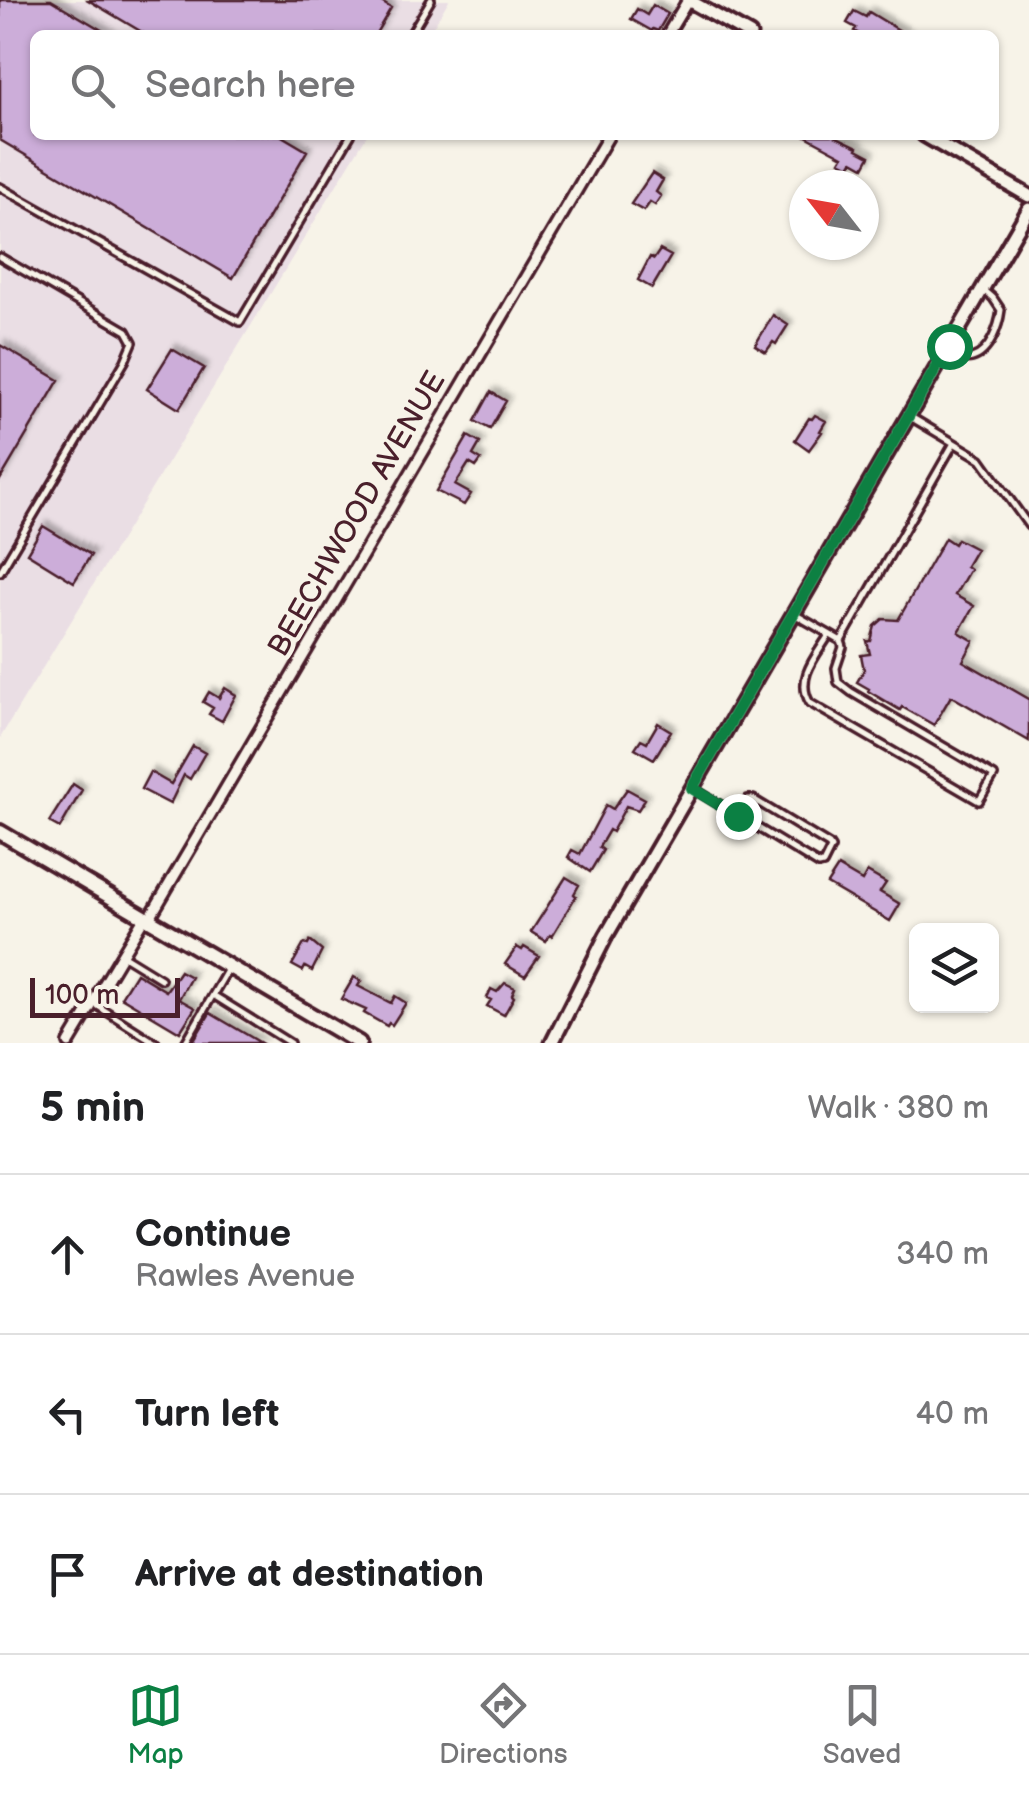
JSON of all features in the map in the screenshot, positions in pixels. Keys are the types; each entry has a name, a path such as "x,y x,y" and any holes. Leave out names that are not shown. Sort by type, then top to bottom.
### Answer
{"main road":[{"path":"0,832 350,1041"}],"street":[{"path":"670,30 688,0 741,30"},
{"name":"BEECHWOOD AVENUE","path":"68,1043 147,917 605,140"},
{"path":"933,140 1029,196"},
{"path":"552,1043 606,936 1029,209"}],"lane":[{"path":"413,30 430,0"},
{"path":"0,188 240,322 348,140"},
{"path":"0,257 127,331 132,342 0,572"},
{"path":"945,353 974,358 991,340 1001,310 982,289"},
{"path":"909,416 981,459 1029,526"},
{"path":"841,641 954,443"},
{"path":"793,613 841,641 843,647 836,668 838,682 850,692 994,776 979,800 810,703 803,682 829,635"},
{"path":"692,788 819,866 823,864 829,844 753,799 748,800 738,816"},
{"path":"122,955 161,978"},
{"path":"184,1043 230,967"},
{"path":"213,996 290,1043"},
{"path":"93,1003 156,1043"}],"shaded area":[{"path":"0,0 449,0 431,30 30,30 30,140 364,140 0,738"}],"building":[{"path":"0,0 51,0 102,30 30,30 30,140 288,140 307,151 233,278 0,140"},
{"path":"88,0 378,0 391,8 378,30 139,30"},
{"path":"653,5 668,14 659,30 650,30 631,19 637,9 647,15"},
{"path":"854,11 866,17 869,12 899,30 855,30 847,23"},
{"path":"813,140 843,140 870,156 864,167 853,161 850,166 840,161 843,156"},
{"path":"652,173 663,180 656,192 661,196 644,211 631,204"},
{"path":"660,250 671,256 652,288 638,280 650,257 654,259"},
{"path":"773,315 788,325 766,352 755,345"},
{"path":"0,345 59,380 0,480"},
{"path":"172,349 204,368 179,409 147,389"},
{"path":"491,392 506,401 490,429 475,421"},
{"path":"815,415 826,421 809,450 795,440"},
{"path":"468,436 480,443 473,455 481,460 476,467 469,463 455,485 471,494 464,505 436,491"},
{"path":"43,526 91,555 74,582 27,553"},
{"path":"945,538 954,544 957,539 976,549 955,595 974,606 959,632 974,641 963,661 1029,699 1029,741 951,696 934,725 902,707 900,710 857,682 864,670 861,655 870,654 867,641 871,641 875,626 883,619 898,620"},
{"path":"225,688 236,695 222,721 209,714 213,708 203,702 209,692 219,698"},
{"path":"658,723 671,731 654,759 635,748 641,739 647,742"},
{"path":"193,746 205,753 190,779 184,775 170,804 141,789 150,772 171,784"},
{"path":"73,784 82,790 60,828 49,822"},
{"path":"627,789 645,799 638,810 626,806 599,847 603,850 590,872 568,857 572,850 580,854 606,805 613,809"},
{"path":"838,867 862,881 867,872 886,883 880,892 900,904 890,921 827,884"},
{"path":"566,877 579,885 576,896 546,941 531,932"},
{"path":"310,941 322,951 312,971 305,967 303,971 292,965"},
{"path":"517,947 539,956 525,976 505,964"},
{"path":"180,971 191,977 179,999 195,1008 180,1032 121,997 136,973 166,991"},
{"path":"354,977 361,981 358,986 391,1003 395,996 406,1003 392,1025 387,1026 364,1013 366,1010 341,999"},
{"path":"505,983 515,988 504,1015 487,1006 491,1000 487,998 491,989 497,992"},
{"path":"210,1013 261,1043 192,1043"}],"route":[{"path":"738,816 692,788 949,346"}]}
